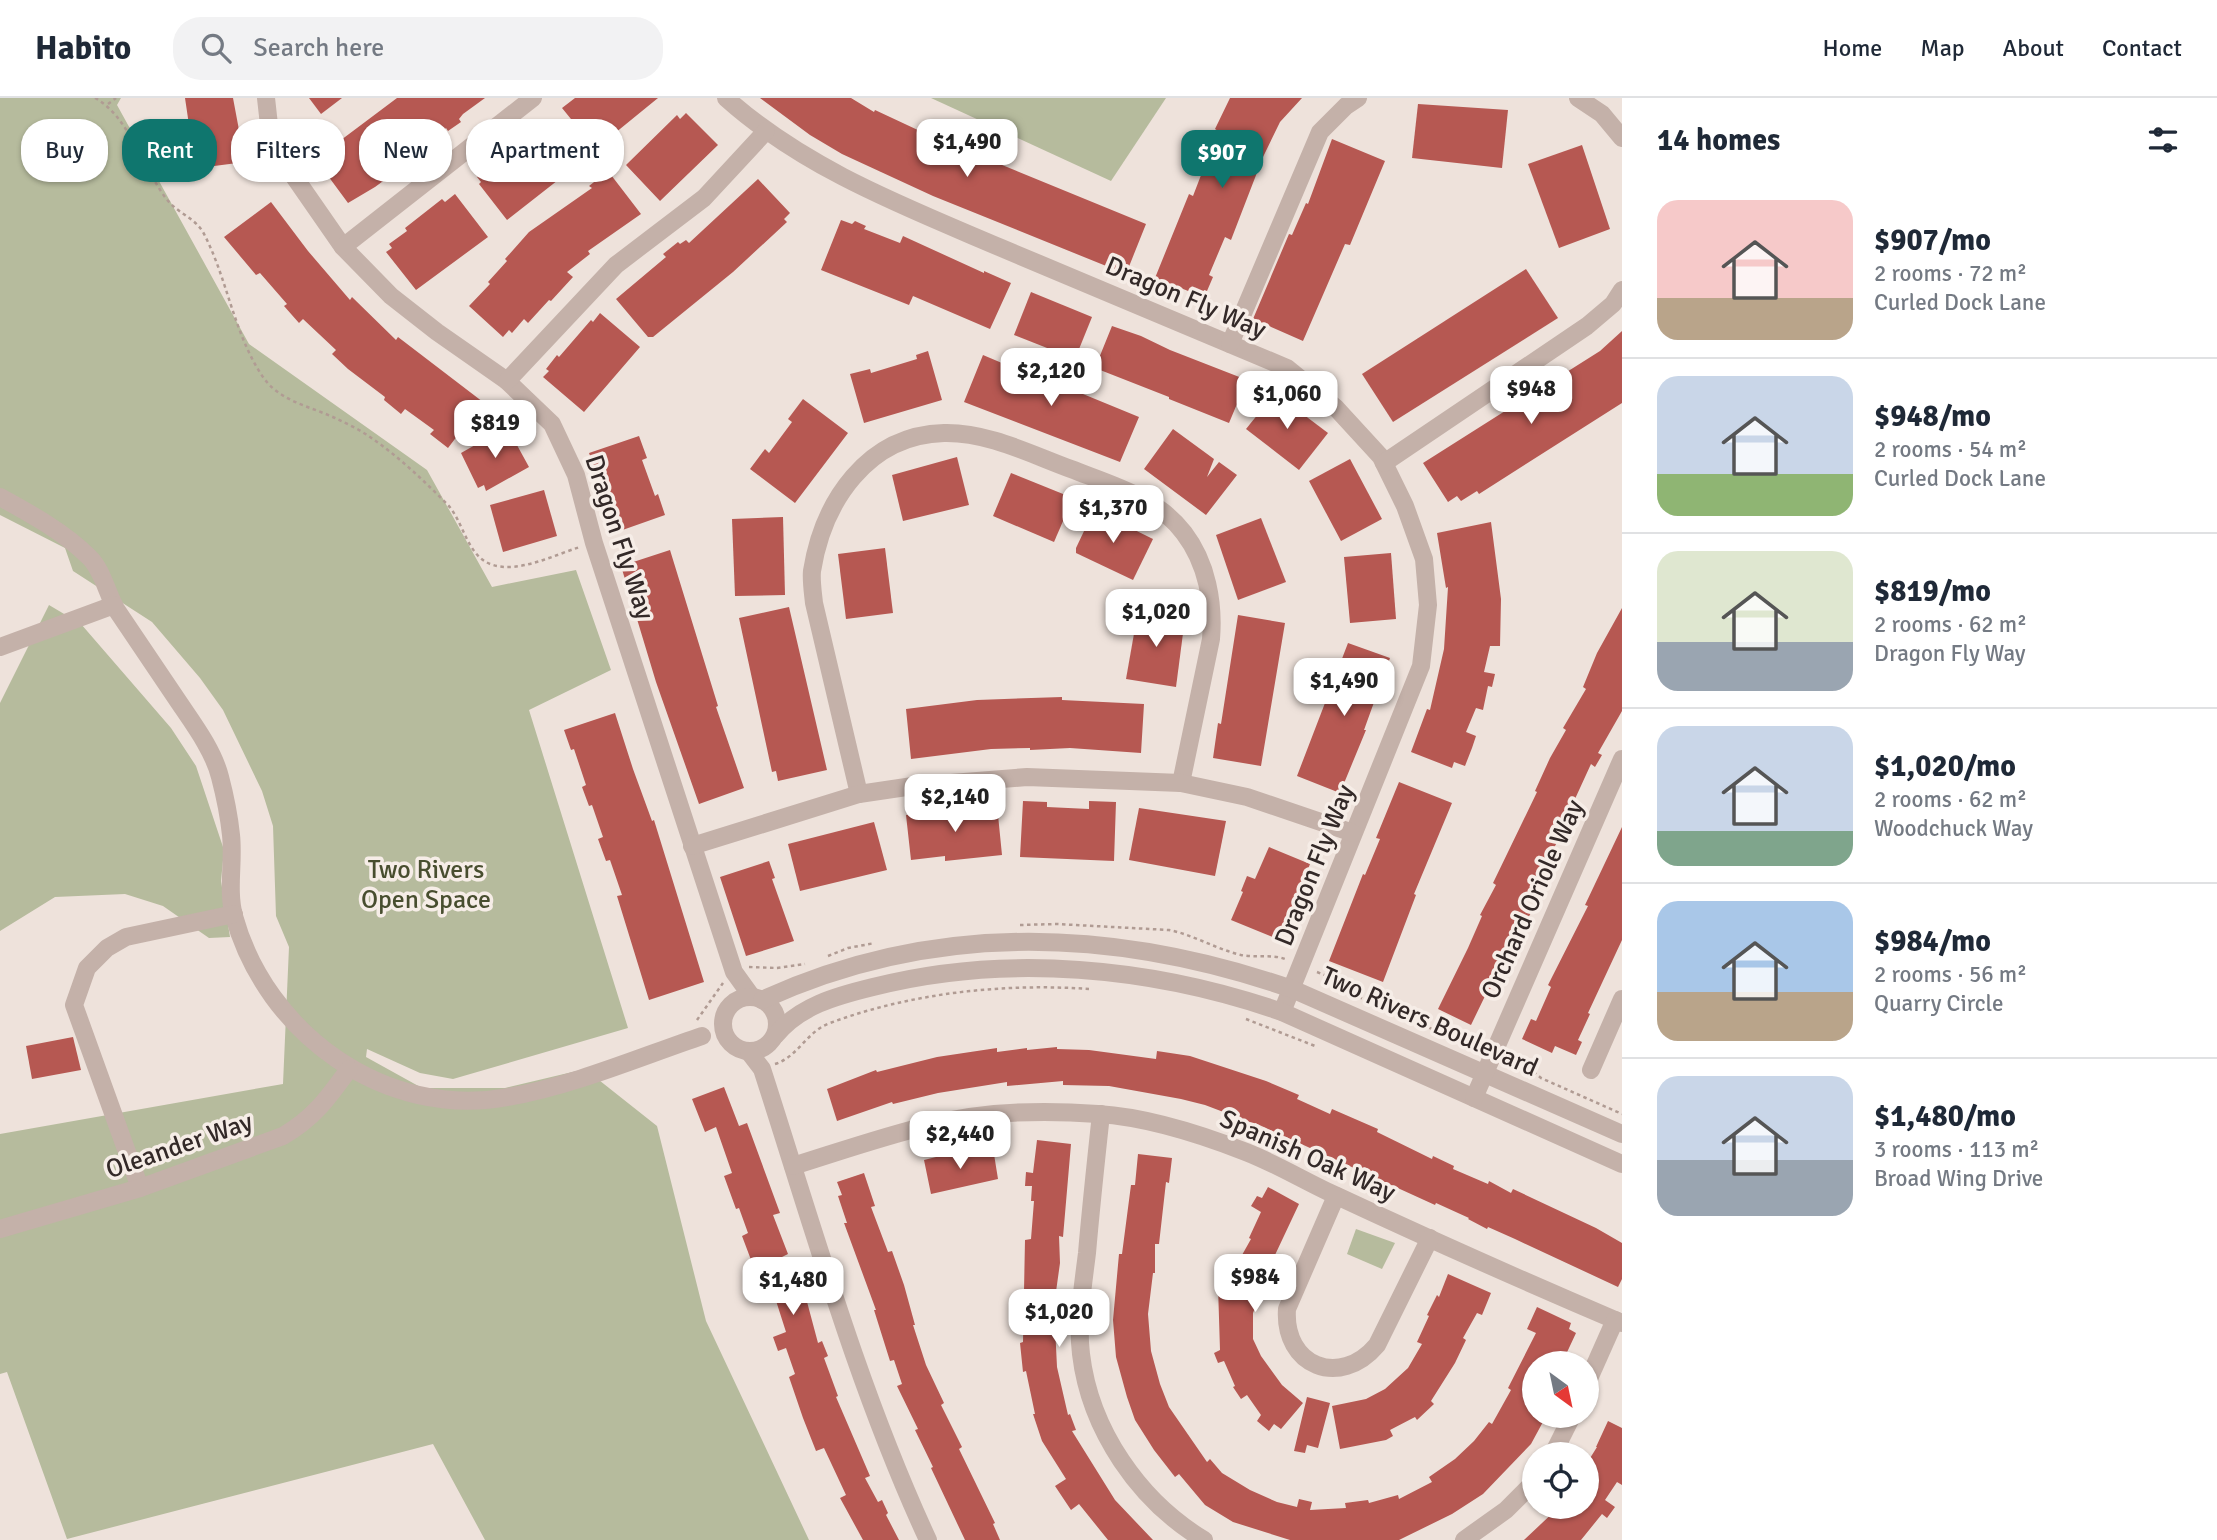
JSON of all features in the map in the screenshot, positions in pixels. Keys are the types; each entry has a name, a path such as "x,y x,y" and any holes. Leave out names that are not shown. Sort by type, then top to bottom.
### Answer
{"street":[{"name":"Dragon Fly Way","path":"266,98 275,149 343,247 391,296 507,381 552,424 576,475 594,543 734,972 757,998"},
{"path":"343,247 533,98"},
{"name":"Dragon Fly Way","path":"726,98 766,131 821,166 903,206 1287,368 1336,408 1381,457 1405,506 1424,559 1428,605 1421,666 1282,1012"},
{"path":"1230,344 1320,132 1358,98"},
{"path":"1578,98 1602,114 1622,138"},
{"path":"507,381 615,265 704,198 766,131"},
{"path":"1384,463 1587,326 1613,304 1622,290"},
{"path":"859,794 814,603 812,574 817,552 830,510 842,489 865,465 891,447 943,433 993,440 1131,492 1167,514 1185,534 1204,571 1213,617 1211,639 1181,783"},
{"name":"Two Rivers Boulevard","path":"0,497 63,534 92,559 114,605 200,732 220,774 232,836 234,914 261,977 293,1022 319,1047 349,1069 398,1090 428,1098 464,1101 506,1098 549,1087 702,1036 741,999 757,998 842,968 896,954 944,946 1003,941 1051,942 1151,953 1250,975 1292,989 1622,1134"},
{"path":"0,647 114,605"},
{"name":"Orchard Oriole Way","path":"1474,1098 1622,760"},
{"path":"692,846 859,794 913,786 1027,777 1181,783 1247,797 1353,833"},
{"path":"139,1188 74,1004 78,992 87,968 107,948 126,937 234,914"},
{"name":"Two Rivers Boulevard","path":"749,1052 760,1050 786,1022 800,1012 847,993 902,979 1007,969 1097,972 1188,984 1282,1012 1622,1164"},
{"name":"Dragon Fly Way","path":"729,1008 734,972"},
{"path":"757,998 771,1006 778,1026 761,1069"},
{"path":"729,1008 723,1023 730,1043"},
{"path":"1591,1070 1620,1008"},
{"path":"702,1036 730,1043 749,1052 761,1069 872,1408 928,1540"},
{"name":"Oleander Way","path":"0,1229 139,1188 270,1141 293,1130 317,1112 349,1069"},
{"name":"Spanish Oak Way","path":"793,1166 931,1124 977,1117 1033,1113 1101,1114 1144,1121 1198,1135 1248,1153 1336,1196 1619,1322"},
{"path":"1101,1114 1080,1314 1081,1353 1087,1387 1102,1426 1126,1467 1163,1509 1204,1540"},
{"path":"1336,1196 1287,1309 1286,1325 1290,1339 1299,1353 1315,1365 1332,1369 1367,1357 1377,1345 1430,1238"},
{"path":"1600,1358 1619,1322"},
{"path":"1464,1540 1506,1510 1522,1494"}],"path":[{"path":"94,98 107,105 135,145 162,193 201,229 233,305 243,341 262,377 276,391 297,403 337,418 369,436 413,469 450,507 476,554 484,561 505,567 517,566 594,543"},
{"path":"107,105 116,98"},
{"path":"1302,966 1327,976 1354,995 1446,1035 1497,1045 1541,1078 1622,1114"},
{"path":"761,1069 786,1061 814,1033 829,1023 906,1001 979,990 1030,987 1098,989"},
{"path":"1236,1016 1320,1048"}],"green space":[{"name":"Two Rivers Open Space","path":"0,98 121,98 117,105 125,119 122,119 122,182 160,182 249,344 427,470 492,587 576,570 611,670 529,710 628,1028 453,1079 420,1073 367,1049 366,1057 422,1088 505,1088 585,1069 657,1126 706,1321 809,1540 485,1540 433,1444 67,1539 7,1372 0,1374 0,1134 283,1084 289,947 276,916 273,826 262,791 223,710 200,678 152,622 73,571 65,548 0,515"},
{"path":"931,98 1166,98 1111,181"},
{"path":"49,605 81,624 171,728 196,766 224,850 221,881 230,937 209,938 163,906 125,894 55,897 0,931 0,703"},
{"path":"1356,1229 1395,1243 1382,1269 1347,1254"}],"building":[{"path":"185,98 233,98 237,119 231,119 231,164 217,166 217,119 188,119"},
{"path":"309,98 342,98 321,114"},
{"path":"397,98 485,98 463,114 459,119 461,122 452,128 452,119 369,119"},
{"path":"575,98 658,98 624,126 624,119 571,119 562,108"},
{"path":"760,98 851,98 874,112 875,110 967,153 968,151 1146,224 1126,274 933,196 842,154 810,135"},
{"path":"1230,98 1302,98 1280,122 1263,157 1231,240 1225,237 1209,275 1213,277 1207,291 1204,290 1201,296 1155,278 1189,194 1193,196 1218,131 1215,129"},
{"path":"1418,104 1508,110 1502,168 1412,158"},
{"path":"686,113 718,145 660,201 626,165 677,115 680,119"},
{"path":"359,126 359,182 382,182 348,203 332,182 345,182 345,137"},
{"path":"1332,139 1385,161 1350,245 1345,244 1303,341 1253,319 1289,234 1292,235 1306,203 1308,204"},
{"path":"1582,145 1610,229 1559,248 1528,164"},
{"path":"758,179 790,213 784,219 787,222 733,272 653,337 648,337 616,299 666,257 663,254 678,242 680,244 686,240 689,243"},
{"path":"481,182 556,182 507,220 479,184"},
{"path":"594,182 616,182 641,214 588,251 590,254 567,272 573,277 551,301 549,300 528,323 524,319 512,333 509,330 503,337 469,306 490,284 488,282 507,261 505,259 529,232 592,188 589,186"},
{"path":"455,194 488,237 416,290 386,252 392,248 389,244 442,199 445,202"},
{"path":"271,202 350,300 352,297 396,340 398,337 483,402 448,448 430,434 434,430 405,409 401,414 384,400 385,397 348,369 332,354 336,350 303,319 299,323 284,306 287,304 260,273 256,275 224,237"},
{"path":"841,220 852,224 855,221 866,226 864,229 900,243 903,236 1011,283 990,329 913,296 909,305 821,270"},
{"path":"1526,269 1558,318 1393,422 1362,374"},
{"path":"1031,292 1092,317 1075,359 1014,335"},
{"path":"600,313 640,347 584,412 543,377 557,355 559,357"},
{"path":"1112,326 1247,380 1229,423 1095,368"},
{"path":"1622,331 1622,403 1479,494 1477,491 1461,501 1457,496 1448,502 1423,463 1600,351"},
{"path":"928,351 942,400 864,423 850,374 870,369 871,373 917,359 916,355"},
{"path":"983,355 1139,417 1120,462 964,402"},
{"path":"1275,393 1328,433 1299,470 1246,429"},
{"path":"803,399 848,433 795,503 750,469 765,449 769,453 792,422 788,419"},
{"path":"507,427 529,467 486,491 484,485 478,488 461,453"},
{"path":"1173,429 1214,459 1207,477 1219,462 1237,475 1206,515 1144,469"},
{"path":"639,436 647,458 642,460 665,515 614,533 610,521 606,523 602,512 605,511 589,462 592,461 589,453"},
{"path":"957,457 969,505 903,521 892,475"},
{"path":"1350,459 1382,519 1341,541 1309,481"},
{"path":"1011,473 1073,498 1054,542 993,516"},
{"path":"544,490 557,536 503,552 490,505"},
{"path":"1094,510 1153,539 1133,580 1076,553"},
{"path":"783,517 785,595 735,596 732,519"},
{"path":"1261,518 1286,582 1238,600 1216,535"},
{"path":"1491,522 1501,599 1500,646 1490,646 1484,672 1495,674 1492,687 1488,686 1483,710 1476,708 1466,732 1476,736 1465,766 1454,762 1452,768 1411,752 1427,709 1430,710 1444,649 1448,587 1446,588 1437,533"},
{"path":"885,548 893,613 846,619 838,554"},
{"path":"670,550 718,706 716,707 744,788 699,804 656,682 621,566"},
{"path":"1391,553 1396,619 1350,623 1344,557"},
{"path":"789,607 827,770 778,781 776,771 772,772 739,618"},
{"path":"1622,608 1622,711 1598,753 1602,755 1595,767 1591,764 1569,812 1575,815 1568,829 1565,827 1524,905 1533,909 1526,922 1523,921 1471,1025 1438,1009 1468,948 1482,916 1480,915 1496,885 1493,883 1537,792 1535,791 1550,758 1566,730 1563,728 1586,689 1583,687 1597,653"},
{"path":"1138,611 1185,618 1176,687 1126,679"},
{"path":"1238,615 1285,623 1261,766 1213,758"},
{"path":"1348,643 1390,658 1366,730 1340,793 1297,776"},
{"path":"1062,697 1062,700 1144,704 1141,753 1070,748 991,749 911,759 906,709 977,700"},
{"path":"615,713 633,769 652,821 654,820 704,982 649,1000 617,896 622,895 610,860 606,861 598,839 603,837 592,805 589,806 582,787 586,785 574,749 571,750 564,730"},
{"path":"1399,782 1452,803 1414,894 1416,895 1383,982 1329,961 1363,874 1365,875 1380,839 1376,838"},
{"path":"1023,801 1047,802 1047,807 1089,809 1089,801 1116,802 1114,861 1020,857"},
{"path":"997,805 1002,855 945,861 945,856 911,860 906,815"},
{"path":"1139,808 1226,821 1215,876 1129,860"},
{"path":"874,822 887,870 800,891 788,844"},
{"path":"1622,827 1622,940 1588,1013 1590,1014 1578,1040 1582,1042 1576,1055 1555,1046 1552,1053 1522,1039 1531,1019 1536,1021 1551,987 1548,985 1588,906 1585,905"},
{"path":"1269,847 1310,864 1280,940 1231,920 1247,876 1255,879"},
{"path":"769,861 775,878 772,879 794,941 746,956 720,877"},
{"path":"73,1037 81,1070 32,1079 26,1046"},
{"path":"1057,1047 1156,1059 1157,1051 1190,1056 1266,1081 1299,1095 1297,1099 1330,1114 1332,1109 1378,1129 1377,1132 1432,1159 1433,1156 1454,1166 1453,1169 1488,1184 1489,1181 1511,1193 1513,1189 1596,1228 1622,1243 1622,1279 1618,1287 1255,1123 1181,1099 1109,1086 1063,1085 1063,1081 1007,1086 1007,1082 938,1093 893,1104 892,1102 837,1121 827,1089 876,1070 877,1072 937,1057 997,1048 997,1052"},
{"path":"724,1087 739,1126 747,1123 780,1213 773,1215 788,1254 782,1257 793,1286 802,1283 818,1343 822,1341 828,1356 824,1358 838,1396 836,1397 870,1476 865,1478 878,1502 882,1500 888,1513 886,1515 899,1540 863,1540 840,1498 846,1495 824,1448 816,1451 803,1418 789,1377 795,1374 786,1348 778,1351 773,1337 786,1332 771,1285 762,1289 742,1236 748,1233 724,1176 732,1173 716,1127 705,1132 692,1099"},
{"path":"1037,1140 1071,1144 1063,1237 1059,1236 1060,1263 1054,1306 1057,1367 1068,1415 1070,1414 1076,1430 1072,1431 1115,1500 1153,1540 1108,1540 1079,1504 1071,1510 1055,1486 1066,1479 1042,1441 1033,1414 1026,1371 1023,1372 1020,1343 1023,1342 1025,1240 1031,1239 1034,1201 1031,1201 1032,1186 1025,1186 1026,1172 1033,1173"},
{"path":"993,1148 998,1179 931,1194 924,1160 952,1153 953,1158 979,1154 979,1150"},
{"path":"1138,1154 1172,1158 1169,1183 1166,1182 1159,1244 1155,1244 1155,1273 1148,1314 1151,1351 1169,1407 1207,1462 1210,1459 1222,1473 1277,1502 1297,1507 1299,1499 1312,1502 1310,1510 1346,1508 1345,1503 1368,1500 1369,1503 1398,1495 1399,1499 1432,1482 1429,1477 1455,1459 1489,1422 1492,1424 1511,1390 1508,1388 1522,1360 1522,1428 1540,1428 1532,1442 1522,1442 1522,1453 1483,1494 1452,1514 1399,1540 1290,1540 1233,1522 1205,1505 1179,1474 1175,1477 1135,1420 1116,1357 1113,1320 1119,1254 1122,1254 1131,1185 1135,1185"},
{"path":"864,1173 875,1206 871,1207 888,1252 892,1251 904,1285 926,1365 944,1403 941,1405 962,1447 959,1449 995,1523 993,1524 1000,1540 965,1540 897,1386 902,1384 894,1360 890,1361 876,1310 844,1223 847,1223 838,1196 842,1195 837,1182"},
{"path":"1268,1187 1299,1204 1275,1255 1279,1258 1264,1283 1253,1313 1253,1339 1261,1356 1282,1385 1303,1403 1281,1429 1274,1424 1269,1431 1257,1421 1261,1415 1247,1395 1241,1399 1233,1387 1235,1386 1224,1361 1218,1363 1214,1353 1220,1350 1218,1286 1221,1277 1228,1280 1251,1239 1249,1238 1261,1212 1251,1206 1257,1196 1262,1198"},
{"path":"1448,1274 1491,1293 1482,1315 1477,1313 1463,1338 1466,1340 1455,1363 1431,1401 1434,1404 1417,1420 1415,1417 1390,1430 1393,1436 1386,1440 1340,1449 1332,1406 1366,1399 1385,1389 1408,1368 1422,1344 1417,1342 1429,1316 1427,1315 1437,1295 1439,1297"},
{"path":"1537,1307 1571,1323 1569,1329 1576,1333 1568,1351 1527,1351 1536,1333 1527,1329"},
{"path":"1307,1397 1330,1403 1318,1448 1307,1445 1305,1453 1294,1451"},
{"path":"1608,1421 1622,1428 1622,1485 1617,1482 1605,1500 1615,1507 1607,1518 1602,1514 1599,1518 1598,1442"},
{"path":"1546,1519 1598,1519 1581,1540 1524,1540"}]}
